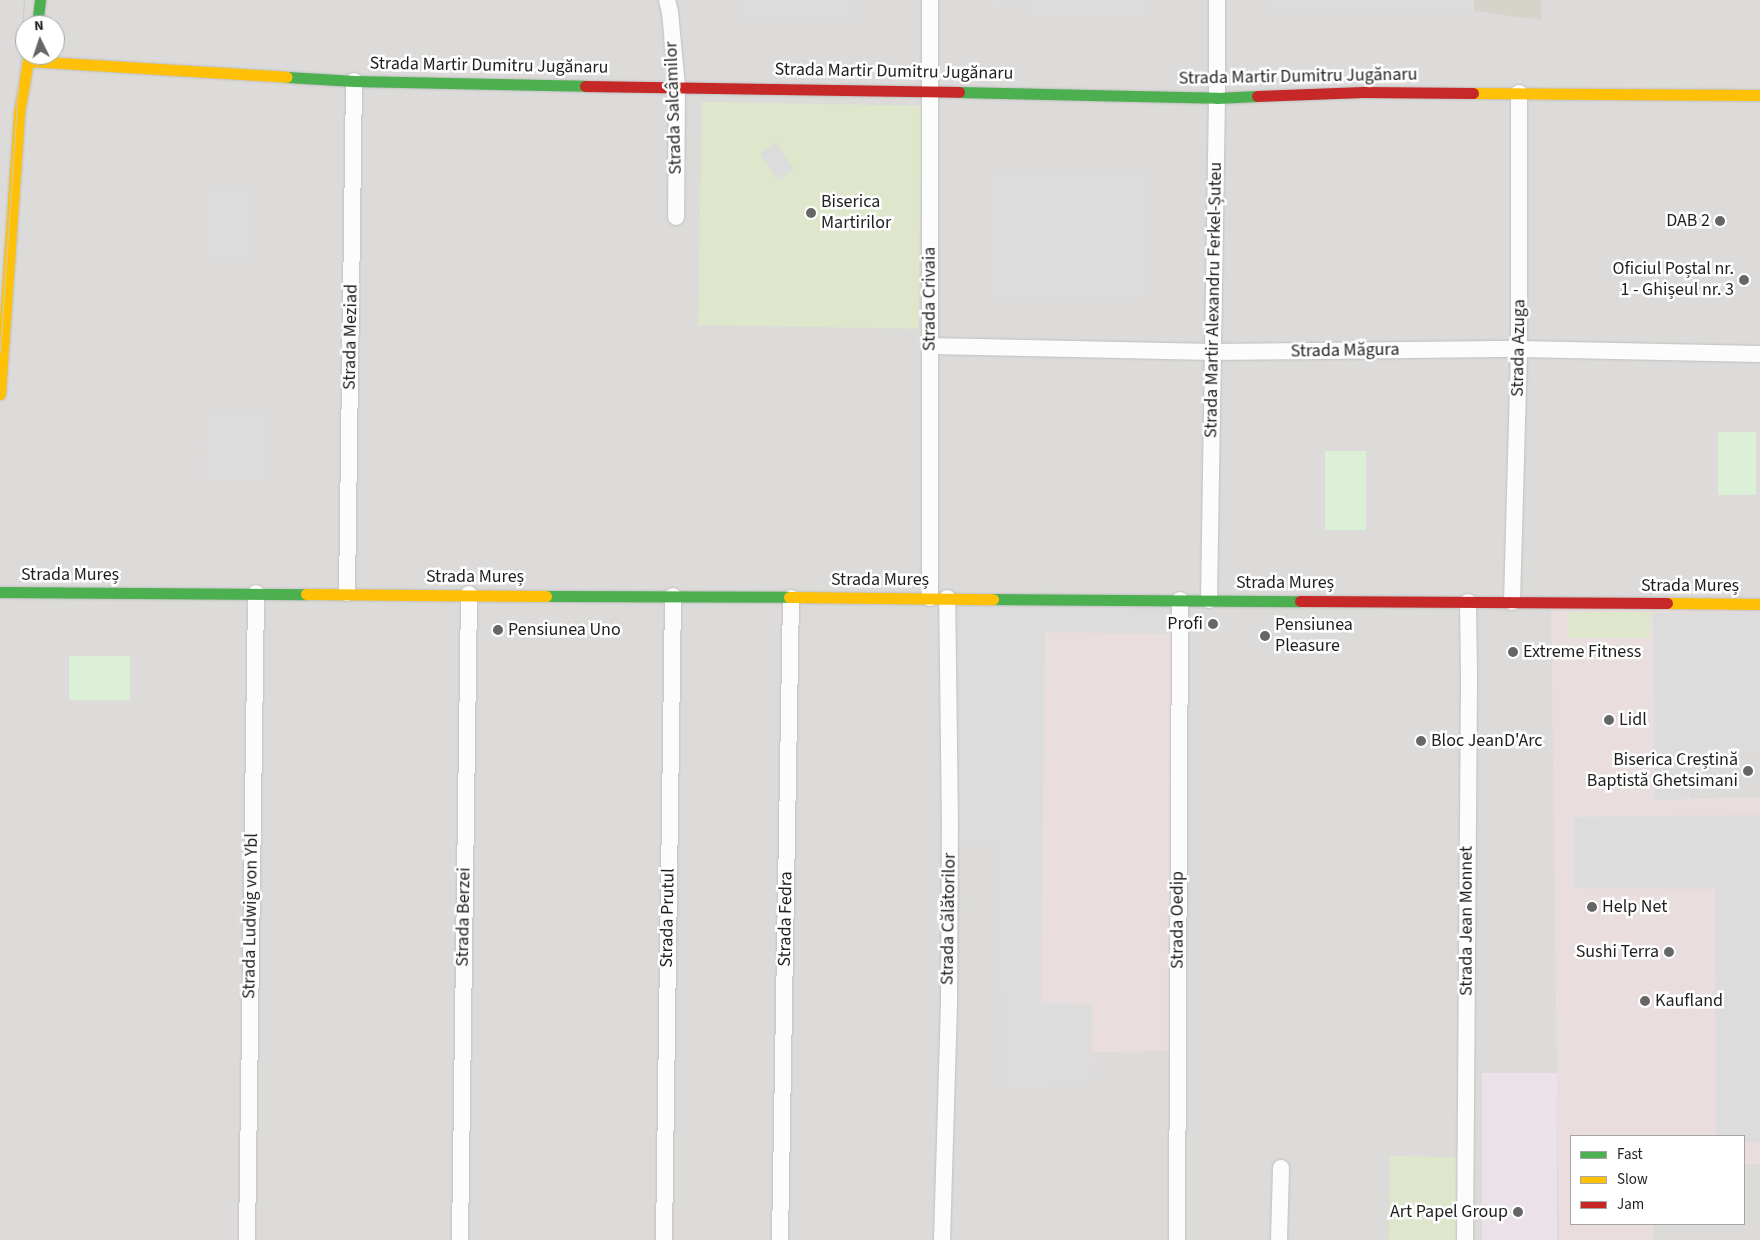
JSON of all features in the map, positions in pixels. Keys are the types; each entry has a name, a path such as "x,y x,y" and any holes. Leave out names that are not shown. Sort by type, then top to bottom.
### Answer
{"street":[{"path":"38,15 40,0"},
{"name":"Strada Salcâmilor","path":"667,0 670,12 677,86 676,217"},
{"name":"Strada Crivaia","path":"930,0 930,598"},
{"name":"Strada Martir Alexandru Ferkel-Șuteu","path":"1209,600 1217,0"},
{"name":"Strada Martir Dumitru Jugănaru","path":"65,61 354,81 1217,98 1363,92 1760,95"},
{"path":"0,394 19,113 28,65"},
{"name":"Strada Meziad","path":"347,593 354,81"},
{"name":"Strada Azuga","path":"1512,602 1520,350 1519,93"},
{"name":"Strada Măgura","path":"931,346 1213,352 1520,350 1760,354"},
{"name":"Strada Mureș","path":"0,592 1760,604"},
{"name":"Strada Ludwig von Ybl","path":"247,1240 256,593"},
{"name":"Strada Berzei","path":"460,1240 469,594"},
{"name":"Strada Prutul","path":"664,1240 673,596"},
{"name":"Strada Fedra","path":"780,1240 792,598"},
{"name":"Strada Călătorilor","path":"942,1240 949,1001 950,838 947,598"},
{"name":"Strada Oedip","path":"1177,1240 1180,600"},
{"name":"Strada Jean Monnet","path":"1465,1240 1468,602"},
{"path":"1279,1240 1281,1168"}],"shaded area":[{"path":"0,0 1760,0 1760,1240 0,1240"},
{"path":"739,0 853,0 853,21 739,21"},
{"path":"992,0 1148,0 1148,15 1033,16 1033,5 992,6"},
{"path":"1274,0 1474,0 1474,12 1274,12"},
{"path":"1474,0 1541,0 1542,20 1474,11"},
{"path":"776,143 794,170 778,180 760,154"},
{"path":"992,171 1143,171 1143,297 992,297"},
{"path":"209,189 247,189 247,261 209,261"},
{"path":"208,414 267,415 266,480 207,479"},
{"path":"958,601 1171,604 1169,1051 1092,1052 1091,1082 1004,1088 1006,995 997,988 998,843 955,842"},
{"path":"958,601 1171,604 1171,634 1045,632 1041,1003 1092,1004 1091,1082 1004,1088 1006,995 997,988 998,843 955,842"},
{"path":"1551,606 1760,606 1760,751 1688,754 1690,799 1760,797 1760,1164 1745,1164 1745,1135 1570,1135 1570,1225 1654,1225 1653,1240 1559,1240"},
{"path":"1760,612 1760,751 1688,753 1689,799 1655,800 1653,613"},
{"path":"1760,815 1760,1142 1745,1142 1745,1135 1716,1135 1715,889 1574,888 1574,817"},
{"path":"1482,1073 1557,1073 1557,1240 1482,1240"}],"green space":[{"path":"702,102 922,106 918,329 698,325"},
{"path":"1718,432 1756,432 1756,495 1718,495"},
{"path":"1325,451 1366,451 1366,530 1325,530"},
{"path":"1567,612 1650,612 1650,638 1567,638"},
{"path":"69,656 130,656 130,700 69,700"},
{"path":"1390,1156 1458,1157 1457,1240 1389,1240"}],"tram line":[{"path":"0,352 24,0"}],"traffic: fast":[{"path":"38,15 40,0"},
{"path":"287,77 354,81 585,86"},
{"path":"959,92 1217,98 1257,96"},
{"path":"0,592 306,594"},
{"path":"546,596 789,597"},
{"path":"993,599 1300,601"}],"traffic: slow":[{"path":"65,63 287,77"},
{"path":"0,394 19,113 27,65"},
{"path":"1473,93 1760,95"},
{"path":"306,594 546,596"},
{"path":"789,597 993,599"},
{"path":"1667,603 1760,604"}],"traffic: jam":[{"path":"585,86 959,92"},
{"path":"1257,96 1363,92 1473,93"},
{"path":"1300,601 1667,603"}],"place":[{"name":"Biserica Martirilor","path":"811,213"},
{"name":"DAB 2","path":"1720,221"},
{"name":"Oficiul Poștal nr. 1 - Ghișeul nr. 3","path":"1744,280"},
{"name":"Profi","path":"1213,624"},
{"name":"Pensiunea Uno","path":"498,630"},
{"name":"Pensiunea Pleasure","path":"1265,636"},
{"name":"Extreme Fitness","path":"1513,652"},
{"name":"Lidl","path":"1609,720"},
{"name":"Bloc JeanD'Arc","path":"1421,741"},
{"name":"Biserica Creștină Baptistă Ghetsimani","path":"1748,771"},
{"name":"Help Net","path":"1592,907"},
{"name":"Sushi Terra","path":"1669,952"},
{"name":"Kaufland","path":"1645,1001"},
{"name":"Art Papel Group","path":"1518,1212"}]}
